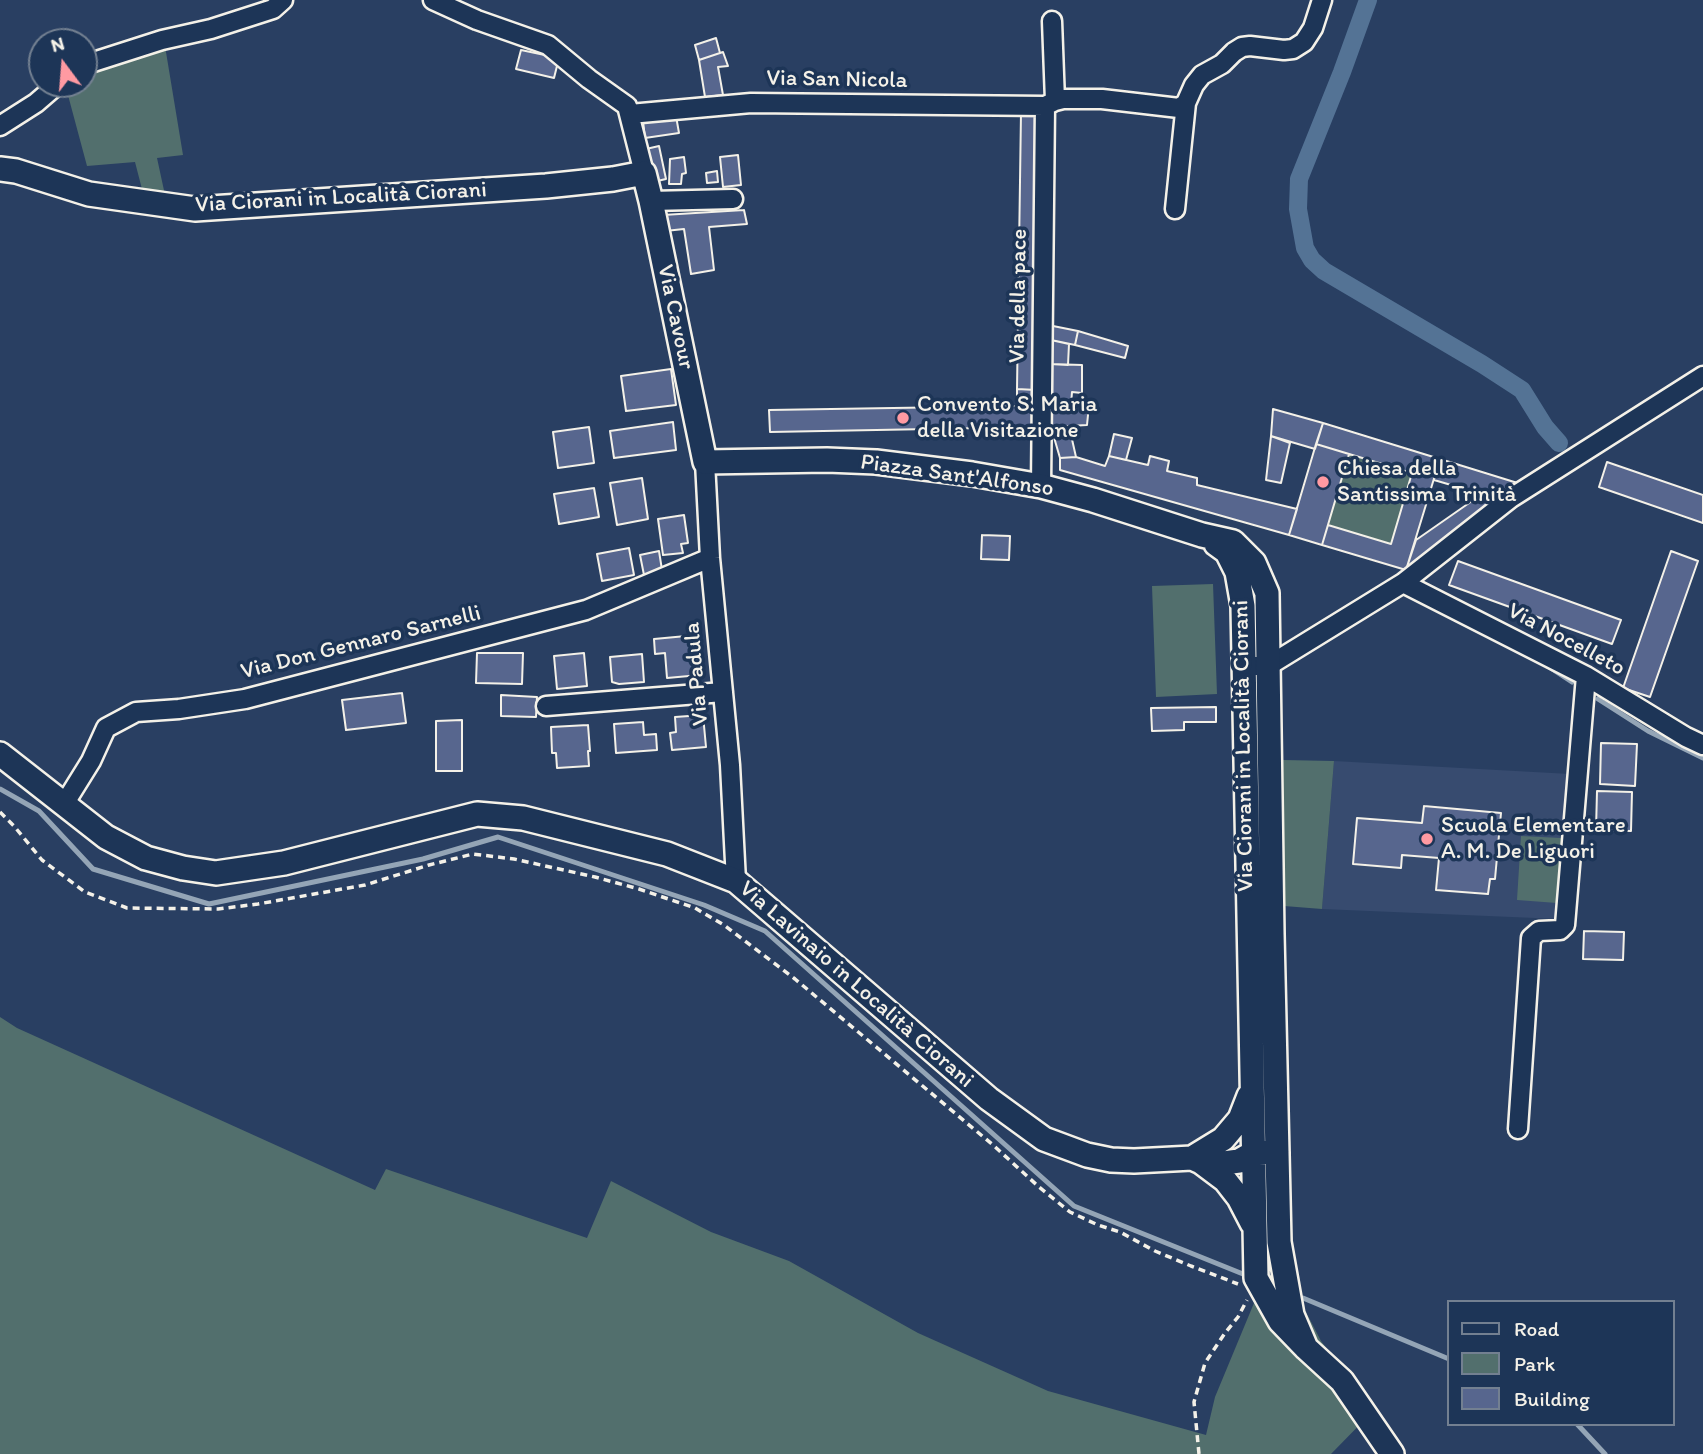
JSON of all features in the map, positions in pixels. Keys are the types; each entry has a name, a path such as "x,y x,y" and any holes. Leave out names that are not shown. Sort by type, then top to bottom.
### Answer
{"street":[{"path":"98,61 273,9 283,0"},
{"path":"433,0 477,20 548,45 627,106 644,173"},
{"path":"1175,209 1186,103 1194,85 1202,75 1222,64 1242,47 1284,50 1293,49 1304,42 1313,27 1322,0"},
{"name":"Via della pace","path":"1041,486 1052,21"},
{"path":"0,126 42,98"},
{"name":"Via San Nicola","path":"630,114 751,103 1050,103 1063,99 1102,99 1179,108 1186,103"},
{"name":"Via Ciorani in Località Ciorani","path":"0,170 16,171 89,194 195,209 546,186 644,173"},
{"name":"Via Cavour","path":"644,173 705,462"},
{"path":"651,201 733,200"},
{"path":"1244,666 1268,666 1403,583 1511,498 1703,376"},
{"name":"Piazza Sant'Alfonso","path":"705,462 876,462 972,474 1041,486 1202,535"},
{"name":"Via Padula","path":"705,462 710,558 730,765 736,881"},
{"name":"Via Ciorani in Località Ciorani","path":"1202,535 1227,552 1237,572 1242,606 1256,1278 1280,1321 1342,1381 1392,1454"},
{"name":"Via Ciorani in Località Ciorani","path":"1202,535 1233,542 1254,563 1267,593 1279,1242 1292,1315 1306,1348"},
{"name":"Via Don Gennaro Sarnelli","path":"68,808 68,798 91,761 106,728 136,712 179,709 245,699 586,610 710,558"},
{"name":"Via Nocelleto","path":"1403,583 1586,676 1685,737 1703,745"},
{"path":"1518,1129 1531,938 1539,931 1560,930 1565,925 1586,676"},
{"path":"546,706 723,692"},
{"name":"Via Lavinaio in Località Ciorani","path":"0,754 106,837 146,858 216,873 284,863 477,814 523,818 667,854 736,881 989,1099 1045,1139 1087,1155 1111,1160 1198,1157 1224,1163 1239,1161 1254,1153 1277,1152"},
{"path":"1252,1087 1240,1119 1223,1139 1198,1157 1225,1180 1239,1198 1255,1229"}],"path":[{"path":"0,812 42,860 85,892 127,908 218,909 258,904 365,885 473,854 514,859 595,877 695,908 724,925 795,979 1070,1212 1120,1232 1191,1266 1264,1290"},
{"path":"1199,1454 1195,1402 1205,1363 1248,1299 1264,1290"}],"shaded area":[{"path":"1334,761 1570,774 1559,919 1322,909"}],"green space":[{"path":"165,46 183,155 157,158 165,195 143,193 135,162 87,166 69,98 98,98 98,68"},
{"path":"1349,454 1412,473 1391,544 1328,525"},
{"path":"1213,584 1217,694 1156,697 1152,586"},
{"path":"1283,760 1334,761 1322,909 1284,906"},
{"path":"1521,836 1561,838 1557,903 1517,900"},
{"path":"0,1017 17,1028 375,1190 386,1169 587,1238 611,1181 711,1232 789,1261 918,1333 1048,1391 1206,1435 1215,1397 1254,1303 1295,1291 1321,1341 1374,1410 1331,1454 0,1454"}],"building":[{"path":"716,38 720,53 699,60 695,45"},
{"path":"521,50 559,58 554,78 516,69"},
{"path":"723,52 728,66 718,67 723,95 705,97 699,60"},
{"path":"1021,112 1040,112 1036,390 1017,389"},
{"path":"676,116 679,133 645,138 643,121"},
{"path":"659,146 666,179 653,182 646,149"},
{"path":"738,155 741,185 723,187 720,157"},
{"path":"684,157 686,173 682,174 681,184 669,184 670,159"},
{"path":"717,171 718,182 707,183 706,173"},
{"path":"744,210 747,224 709,227 714,270 691,274 684,229 665,231 663,215"},
{"path":"1053,326 1078,331 1075,345 1051,340"},
{"path":"1078,331 1128,346 1125,358 1075,345"},
{"path":"1051,340 1069,344 1068,365 1050,364"},
{"path":"1050,364 1082,365 1082,393 1072,392 1071,405 1052,405"},
{"path":"671,369 676,405 626,411 621,376"},
{"name":"Convento S. Maria della Visitazione","path":"1017,389 1036,390 1036,427 770,432 769,410 1017,406"},
{"path":"1052,405 1089,405 1087,425 1051,427"},
{"path":"1273,409 1323,423 1315,449 1271,436"},
{"path":"673,422 676,450 614,458 610,431"},
{"path":"1323,423 1440,459 1406,570 1322,545 1328,525 1391,544 1412,473 1316,444"},
{"path":"1069,426 1076,457 1060,458 1051,427"},
{"path":"589,427 594,463 558,468 553,432"},
{"path":"1114,434 1132,438 1126,460 1109,456"},
{"path":"1271,436 1290,443 1281,483 1266,480"},
{"name":"Chiesa della Santissima Trinità","path":"1316,444 1349,454 1322,545 1289,535"},
{"path":"1109,456 1148,465 1150,456 1169,461 1167,471 1197,478 1197,485 1297,509 1289,535 1060,470 1060,458 1076,457 1105,466"},
{"path":"1440,459 1524,485 1406,570 1416,540 1482,494 1434,480"},
{"path":"1607,462 1703,495 1703,523 1599,487"},
{"path":"642,478 648,519 617,525 610,483"},
{"path":"594,488 599,517 559,524 554,494"},
{"path":"684,515 688,543 681,544 683,553 663,555 658,519"},
{"path":"982,535 1010,536 1009,560 981,559"},
{"path":"629,548 634,575 602,581 597,554"},
{"path":"659,551 662,570 644,575 640,555"},
{"path":"1671,551 1698,561 1650,697 1623,688"},
{"path":"1458,561 1621,620 1612,644 1449,585"},
{"path":"697,635 700,675 667,678 665,653 655,654 654,639"},
{"path":"477,653 523,653 522,684 476,683"},
{"path":"584,653 587,686 557,689 554,656"},
{"path":"642,654 644,682 612,682 610,657"},
{"path":"402,693 406,723 346,730 342,700"},
{"path":"501,695 537,697 536,717 501,716"},
{"path":"1216,707 1216,722 1184,722 1184,730 1152,731 1151,708"},
{"path":"703,715 706,747 672,750 670,733 676,732 675,717"},
{"path":"462,720 462,771 436,771 436,721"},
{"path":"643,722 644,735 656,734 657,750 616,753 614,724"},
{"path":"588,725 589,766 557,768 556,753 552,753 551,727"},
{"path":"1601,743 1637,744 1635,786 1600,784"},
{"path":"1597,791 1632,792 1631,831 1596,830"},
{"name":"Scuola Elementare A. M. De Liguori","path":"1424,806 1501,813 1495,879 1490,879 1488,894 1436,890 1439,858 1402,855 1401,868 1353,864 1357,818 1422,823"},
{"path":"1584,931 1624,932 1623,960 1583,959"}],"waterway":[{"path":"1368,0 1299,179 1298,209 1305,248 1312,260 1324,271 1522,390 1545,427 1559,443"},
{"path":"1543,663 1572,682"},
{"path":"1598,699 1648,731 1703,758"},
{"path":"0,789 39,811 93,869 209,904 423,859 498,837 704,905 765,931 1074,1206 1248,1276"},
{"path":"1303,1298 1448,1359"},
{"path":"1579,1426 1605,1454"}],"place":[{"name":"Convento S. Maria della Visitazione","path":"903,418"},
{"name":"Chiesa della Santissima Trinità","path":"1323,482"},
{"name":"Scuola Elementare A. M. De Liguori","path":"1427,839"}]}
